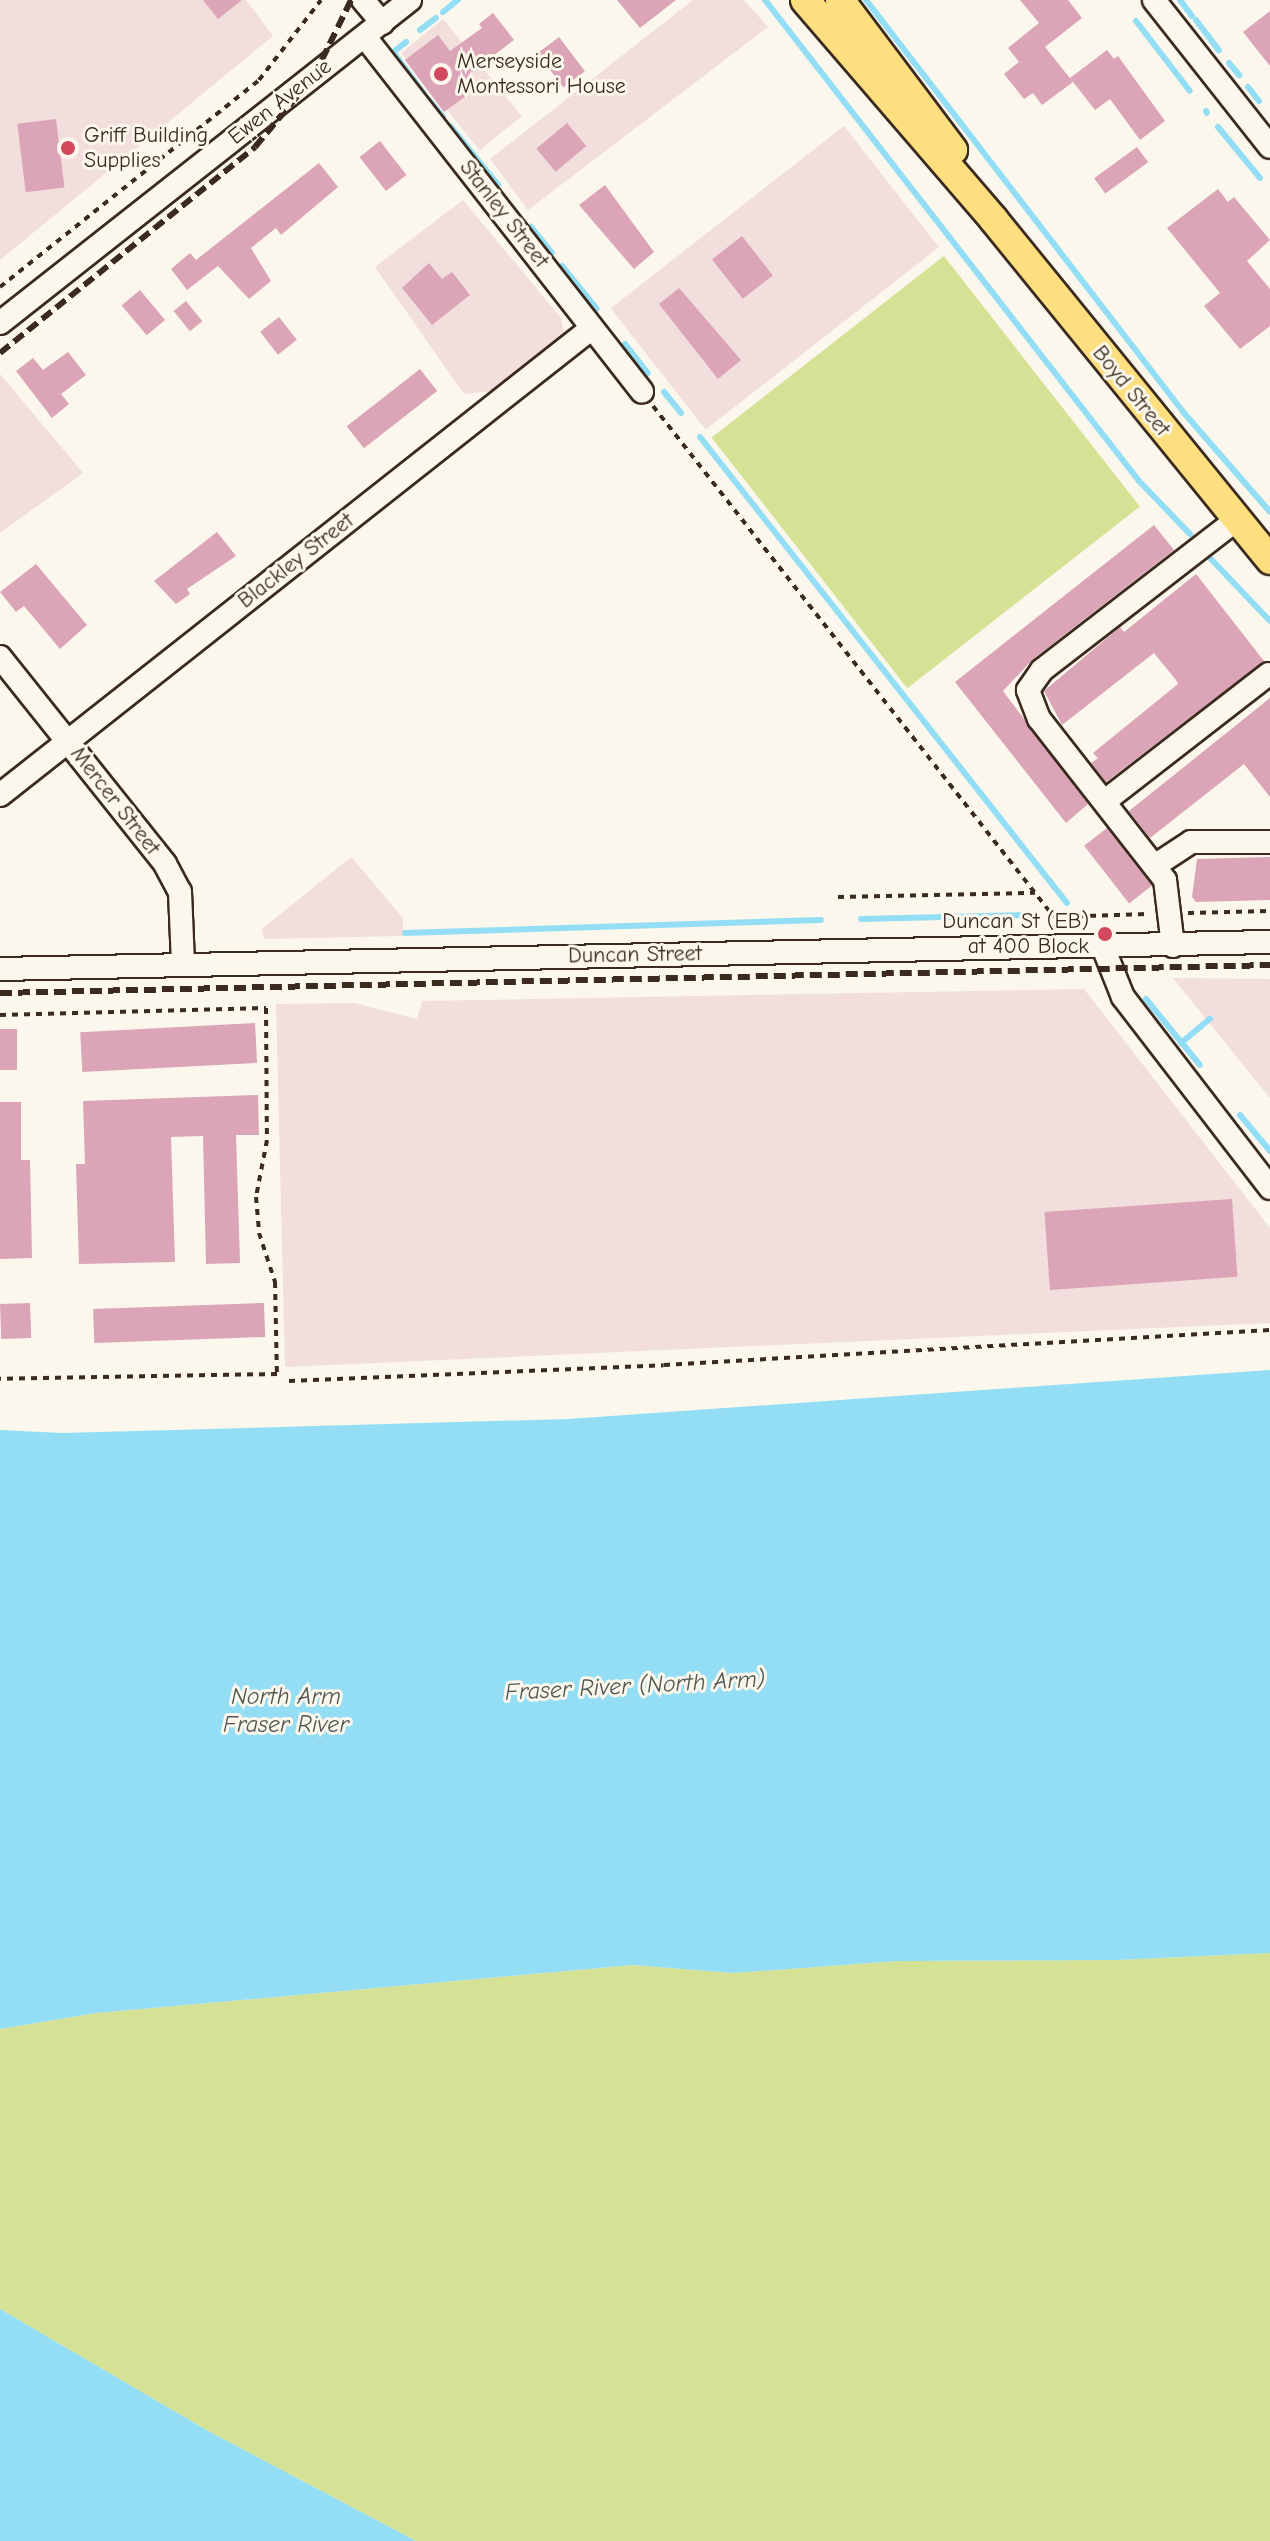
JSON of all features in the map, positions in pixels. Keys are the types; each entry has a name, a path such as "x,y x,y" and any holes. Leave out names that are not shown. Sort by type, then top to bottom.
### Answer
{"main road":[{"name":"Boyd Street","path":"805,0 994,220 1270,560"},
{"name":"Boyd Street","path":"840,0 950,145 994,220"}],"street":[{"name":"Stanley Street","path":"363,0 374,30 642,392"},
{"name":"Ewen Avenue","path":"0,323 410,0"},
{"path":"1154,0 1270,147"},
{"name":"Blackley Street","path":"0,795 592,328"},
{"path":"1173,946 1165,880 1039,719 1030,704 1031,681 1236,520"},
{"name":"Mercer Street","path":"0,657 165,864 180,892 183,963"},
{"path":"1105,801 1269,674"},
{"path":"1156,865 1191,842 1270,842"},
{"name":"Duncan Street","path":"0,969 1270,942"},
{"path":"1103,947 1123,997 1270,1188"}],"path":[{"path":"0,287 259,80 321,0"},
{"path":"642,392 1054,917"},
{"path":"838,897 1035,893"},
{"path":"0,1015 266,1008 267,1140 256,1197 259,1233 275,1282 277,1374 0,1379"},
{"path":"289,1381 1270,1330"}],"shaded area":[{"name":"Griff Building Supplies","path":"0,0 246,0 273,36 0,260"},
{"path":"693,0 744,0 768,27 528,210 490,159"},
{"path":"443,19 522,116 480,150 401,53"},
{"path":"844,126 939,247 706,430 611,308"},
{"path":"463,200 561,318 565,340 493,391 464,394 375,267"},
{"path":"0,374 83,473 0,533"},
{"path":"351,857 403,918 403,936 264,939 262,929"},
{"path":"1173,978 1270,979 1270,1098"},
{"path":"1084,989 1270,1228 1270,1323 285,1367 276,1004 355,1003 417,1019 422,1001"}],"green space":[{"path":"944,256 1140,507 907,688 712,438"},
{"path":"1270,1953 1270,2541 416,2541 210,2432 0,2309 0,2029 96,2013 633,1965 733,1973 897,1961 1118,1960"}],"water":[{"name":"North Arm Fraser River","path":"1270,1370 1270,1953 1118,1960 897,1961 733,1973 633,1965 96,2013 0,2029 0,1430 62,1433 568,1419"},
{"path":"0,2309 210,2432 416,2541 0,2541"}],"building":[{"path":"203,0 242,0 218,19"},
{"path":"617,0 676,0 640,28"},
{"path":"1020,0 1068,0 1082,18 1045,47 1073,82 1042,105 1033,93 1024,99 1004,74 1019,62 1008,48 1039,23"},
{"path":"1270,11 1270,66 1243,32"},
{"path":"493,13 514,40 468,75 477,88 444,112 405,60 438,35 450,51 482,28 479,24"},
{"path":"559,37 585,71 563,88 537,53"},
{"path":"1107,50 1114,59 1118,56 1165,121 1140,140 1110,99 1095,110 1070,78"},
{"path":"56,119 64,187 26,192 17,124"},
{"path":"567,123 586,146 556,172 536,149"},
{"path":"380,141 406,175 386,191 360,157"},
{"path":"1137,147 1148,162 1105,194 1094,178"},
{"path":"319,163 338,187 281,235 276,228 251,248 271,281 249,299 218,266 187,290 171,269 190,253 196,260"},
{"path":"605,185 654,252 634,269 579,205"},
{"path":"1218,189 1228,202 1234,197 1270,240 1247,261 1270,289 1270,326 1240,349 1204,306 1220,293 1167,228"},
{"path":"742,236 773,275 743,299 712,259"},
{"path":"429,263 442,279 452,272 470,295 432,325 402,288"},
{"path":"679,288 741,360 718,379 659,304"},
{"path":"140,290 165,320 147,335 122,305"},
{"path":"186,301 202,321 190,331 174,311"},
{"path":"279,317 297,340 278,355 260,332"},
{"path":"68,352 86,375 61,394 69,404 52,418 16,371 33,358 43,370"},
{"path":"420,369 437,391 364,448 347,426"},
{"path":"1154,525 1174,550 1033,659 1003,691 1088,804 1066,823 955,682"},
{"path":"217,532 236,556 187,589 190,594 176,604 154,581"},
{"path":"36,564 87,625 60,649 24,606 16,612 0,592"},
{"path":"1196,574 1264,661 1106,782 1091,763 1098,758 1093,753 1178,684 1176,680 1154,653 1062,725 1044,691 1120,627 1124,632"},
{"path":"1270,698 1270,797 1244,764 1150,838 1129,811"},
{"path":"1107,828 1152,886 1129,903 1084,846"},
{"path":"1270,857 1270,900 1196,902 1192,897 1197,859"},
{"path":"255,1023 257,1063 82,1072 80,1032"},
{"path":"0,1029 17,1029 17,1070 0,1070"},
{"path":"258,1095 259,1135 236,1135 240,1263 206,1264 203,1136 171,1137 175,1262 79,1264 76,1164 85,1164 83,1101"},
{"path":"0,1102 21,1102 21,1160 30,1160 32,1258 0,1259"},
{"path":"1232,1199 1237,1277 1050,1290 1044,1212"},
{"path":"30,1303 31,1338 1,1339 0,1304"},
{"path":"264,1303 265,1337 94,1343 93,1309"}],"waterway":[{"path":"443,12 458,0"},
{"path":"765,0 1139,481 1190,534"},
{"path":"866,0 1184,413 1270,512"},
{"path":"1180,0 1192,16"},
{"path":"420,30 436,18"},
{"path":"1196,20 1219,50"},
{"path":"1136,21 1190,91"},
{"path":"392,53 406,42"},
{"path":"393,52 424,94"},
{"path":"1229,63 1239,75"},
{"path":"1248,87 1259,101"},
{"path":"428,99 443,117"},
{"path":"450,126 498,185"},
{"path":"1218,127 1260,178"},
{"path":"531,227 552,253"},
{"path":"562,266 597,309"},
{"path":"625,344 648,373"},
{"path":"664,392 681,413"},
{"path":"700,437 1067,903"},
{"path":"1209,557 1270,621"},
{"path":"861,919 1026,915"},
{"path":"405,933 821,920"},
{"path":"1146,999 1200,1065"},
{"path":"1181,1043 1210,1019"},
{"path":"1240,1115 1270,1151"}],"railway":[{"path":"0,353 255,147 314,76 351,0"},
{"path":"0,993 1270,965"}],"place":[{"name":"Merseyside Montessori House","path":"441,74"},
{"name":"Griff Building Supplies","path":"68,148"},
{"name":"Duncan St (EB) at 400 Block","path":"1105,934"}],"water label":[{"name":"Fraser River (North Arm)","path":"635,1686"}]}
